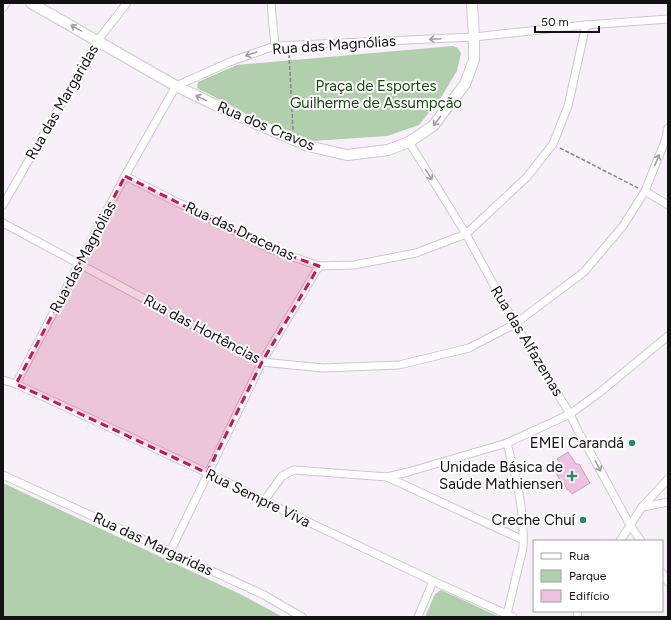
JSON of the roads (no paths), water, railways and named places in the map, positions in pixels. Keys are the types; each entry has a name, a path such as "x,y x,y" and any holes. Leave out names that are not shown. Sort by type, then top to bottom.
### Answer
{"street":[{"path":"3,8 6,3"},
{"name":"Rua dos Cravos","path":"31,3 176,86 234,114 308,146 347,155 388,150 408,142 433,126 465,84 474,60 472,3"},
{"name":"Rua das Margaridas","path":"3,205 98,40 127,3"},
{"path":"271,3 275,46"},
{"name":"Rua das Magnólias","path":"16,384 125,176 176,86 232,61 275,46 474,37 586,25 668,19"},
{"name":"Rua das Dracenas","path":"125,176 268,248 319,266 354,265 416,253 466,234 527,177 553,144 568,106 586,25"},
{"name":"Rua das Hortências","path":"3,223 262,362 322,368 399,365 469,348 515,324 584,272 623,226 645,191 665,141 668,128"},
{"name":"Rua das Alfazemas","path":"408,142 466,234 515,324 570,414 630,525 640,540"},
{"path":"645,191 668,205"},
{"path":"170,552 262,362 319,266"},
{"path":"264,501 282,476 294,470 387,476 408,472 507,443 570,414 599,393 668,336"},
{"name":"Rua Sempre Viva","path":"3,380 16,384 510,616"},
{"path":"507,443 522,503 523,540 523,548 510,616"},
{"name":"Rua das Margaridas","path":"3,475 264,596 302,617"},
{"path":"387,476 523,540"},
{"path":"621,540 642,507 668,479"},
{"path":"642,507 668,502"},
{"path":"418,617 433,581"}],"place":[{"name":"EMEI Carandá","path":"632,443"},
{"name":"Unidade Básica de Saúde Mathiensen","path":"572,476"},
{"name":"Creche Chuí","path":"583,520"}],"park label":[{"name":"Praça de Esportes Guilherme de Assumpção","path":"376,94"}]}
